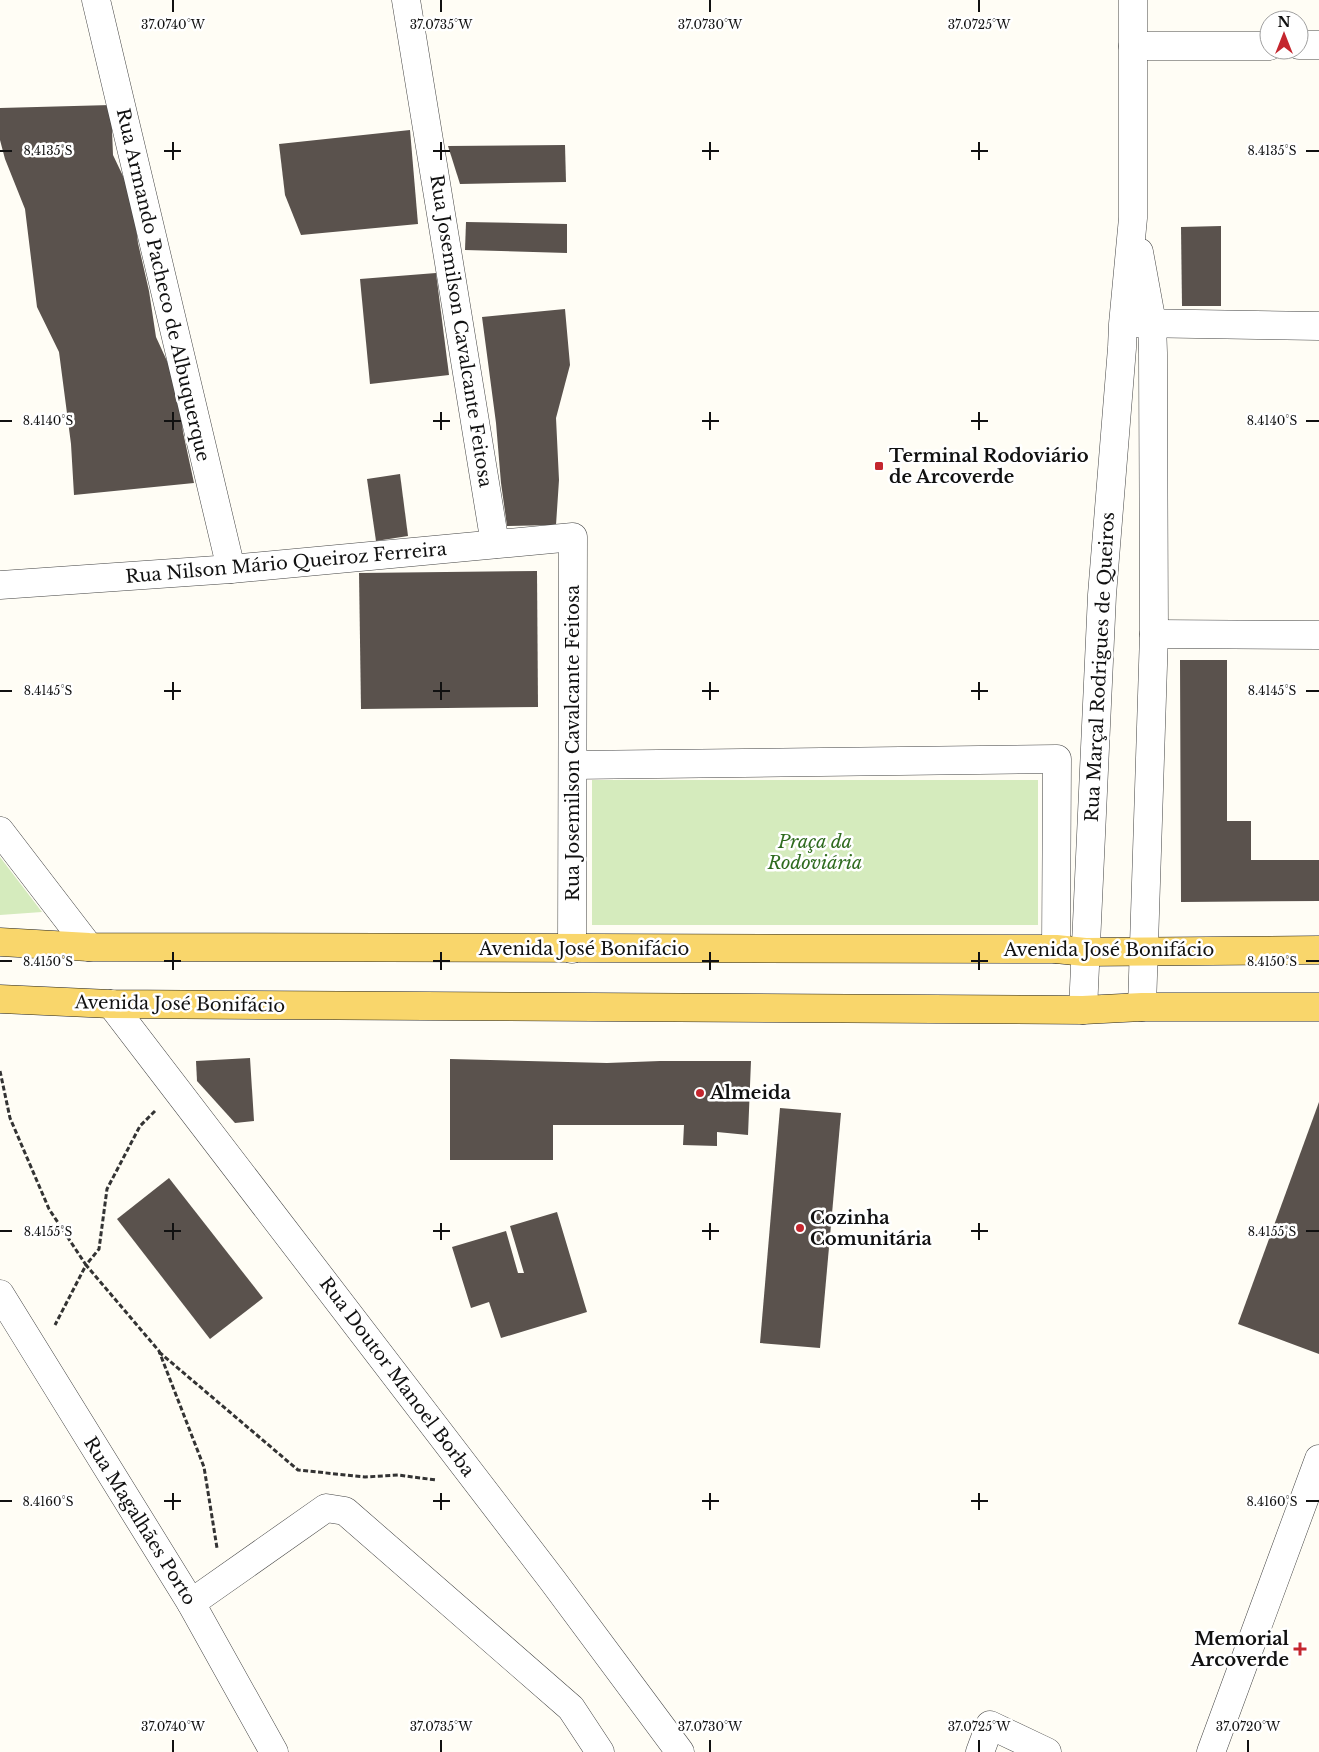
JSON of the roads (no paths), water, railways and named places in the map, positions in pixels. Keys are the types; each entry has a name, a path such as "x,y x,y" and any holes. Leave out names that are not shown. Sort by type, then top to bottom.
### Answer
{"main road":[{"name":"Avenida José Bonifácio","path":"0,942 89,946 572,949 1056,949 1085,952 1319,950"},
{"name":"Avenida José Bonifácio","path":"0,999 111,1004 1083,1010 1142,1007 1319,1007"}],"street":[{"name":"Rua Armando Pacheco de Albuquerque","path":"96,0 231,570"},
{"name":"Rua Josemilson Cavalcante Feitosa","path":"406,0 495,544"},
{"path":"1133,0 1133,218 1152,323 1153,353 1154,634 1142,1007"},
{"path":"1133,46 1259,46"},
{"name":"Rua Marçal Rodrigues de Queiros","path":"1083,1010 1102,595 1122,348 1122,324 1133,218"},
{"path":"1122,324 1319,326"},
{"name":"Rua Nilson Mário Queiroz Ferreira","path":"0,586 231,570 573,537"},
{"name":"Rua Josemilson Cavalcante Feitosa","path":"572,949 573,537"},
{"path":"1154,634 1319,635"},
{"path":"573,764 1057,758 1056,949"},
{"path":"0,831 89,946"},
{"name":"Rua Doutor Manoel Borba","path":"111,1004 553,1581 680,1752"},
{"name":"Rua Magalhães Porto","path":"0,1294 191,1603 274,1752"},
{"path":"1211,1752 1319,1459"},
{"path":"191,1603 326,1508 345,1511 571,1708 600,1752"},
{"path":"980,1752 990,1725 1046,1752"}],"place":[{"name":"Terminal Rodoviário de Arcoverde","path":"879,466"},
{"name":"Almeida","path":"700,1093"},
{"name":"Cozinha Comunitária","path":"800,1228"},
{"name":"Memorial Arcoverde","path":"1300,1649"}],"park label":[{"name":"Praça da Rodoviária","path":"815,852"}]}
